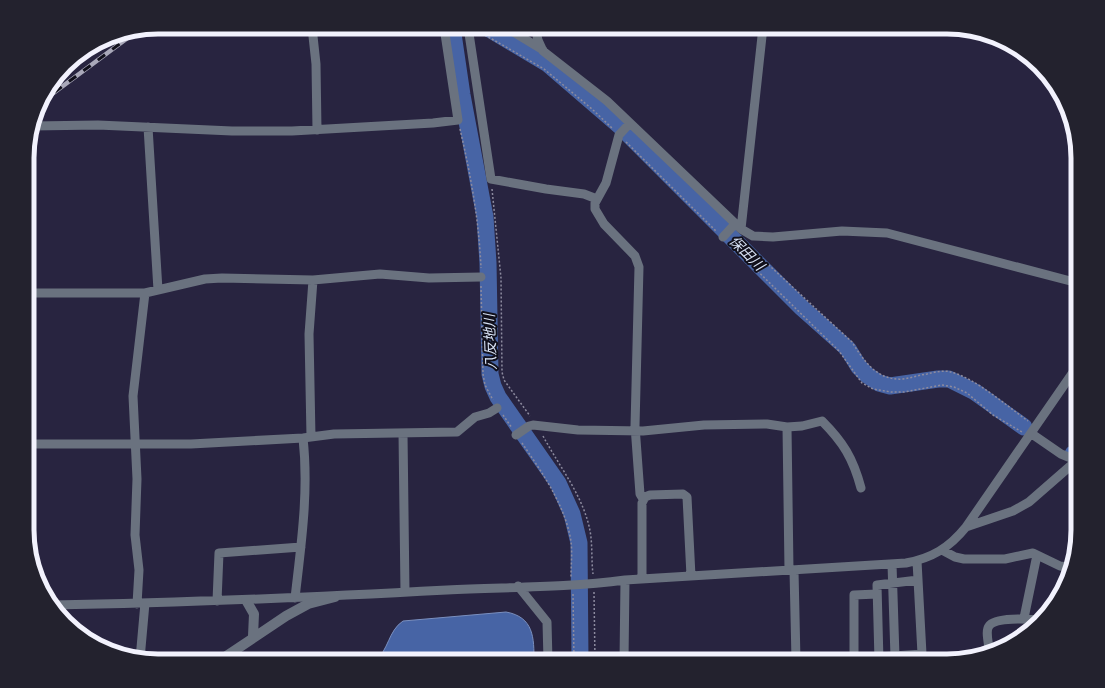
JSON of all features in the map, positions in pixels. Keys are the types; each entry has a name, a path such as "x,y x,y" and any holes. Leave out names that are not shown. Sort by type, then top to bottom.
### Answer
{"street":[{"path":"313,34 316,64 317,130"},
{"path":"38,126 98,125 232,131 317,130 433,123 458,120 445,34"},
{"path":"467,34 491,179 584,194 597,199"},
{"path":"516,34 544,51 607,101 624,129 730,231 773,238 842,231 886,233 1071,281"},
{"path":"537,34 544,51"},
{"path":"730,231 762,34"},
{"path":"148,127 158,290"},
{"path":"624,129 606,183 595,203 597,216 635,256 639,267 636,430 640,494 643,499 642,579"},
{"path":"34,293 145,293 205,280 222,278 313,280 380,274 429,278 481,277"},
{"path":"295,598 305,510 309,334 313,280"},
{"path":"140,653 141,603 135,535 137,478 134,444 133,385 145,293"},
{"path":"60,605 335,597 518,586 589,584 625,580 892,564 917,561 934,555 942,550 955,540 966,527 1071,375"},
{"path":"34,444 191,444 307,438 334,434 457,432 475,417 489,413 497,408"},
{"path":"517,434 533,425 584,431 636,430 704,425 767,424 786,427 802,426 822,421 841,440 850,455 861,488"},
{"path":"786,427 796,654"},
{"path":"1033,432 1062,454 1071,458"},
{"path":"403,433 405,592"},
{"path":"966,527 1013,511 1029,502 1071,466"},
{"path":"643,499 647,496 656,495 683,494 688,497 691,576"},
{"path":"217,601 219,553 301,547"},
{"path":"942,550 955,557 964,559 1005,559 1024,554 1037,555 1060,566 1065,567"},
{"path":"1024,618 1037,555"},
{"path":"917,561 922,654"},
{"path":"892,564 895,654"},
{"path":"624,654 625,580"},
{"path":"879,654 877,585 918,580"},
{"path":"518,586 547,622 548,654"},
{"path":"854,654 854,595 877,594"},
{"path":"229,654 253,636 308,604 335,597"},
{"path":"246,600 254,614 253,636"},
{"path":"989,647 987,630 989,625 995,622 1024,618 1033,619"}],"path":[{"path":"483,34 544,69 592,109 624,129 730,231 839,351 862,383 873,389 891,392 904,392 942,385 954,387 967,393 993,415 1033,432"},
{"path":"458,120 471,175 476,209 481,277 483,374 485,385 497,408 517,434 563,513 570,536 574,598 574,654"},
{"path":"742,240 852,342 873,370 885,377 902,379 939,372 950,372 967,377 1033,432"}],"water":[{"path":"506,612 522,619 527,624 533,637 534,654 382,654 394,630 403,621"}],"waterway":[{"name":"八反地川","path":"453,34 462,95 485,217 488,263 490,374 498,397 558,483 572,514 579,543 580,654"},
{"name":"保田川","path":"498,34 548,64 620,126 802,308 848,349 859,367 867,375 879,383 890,386 938,379 949,379 975,392 1024,427"}],"railway":[{"path":"52,94 128,38"}]}
